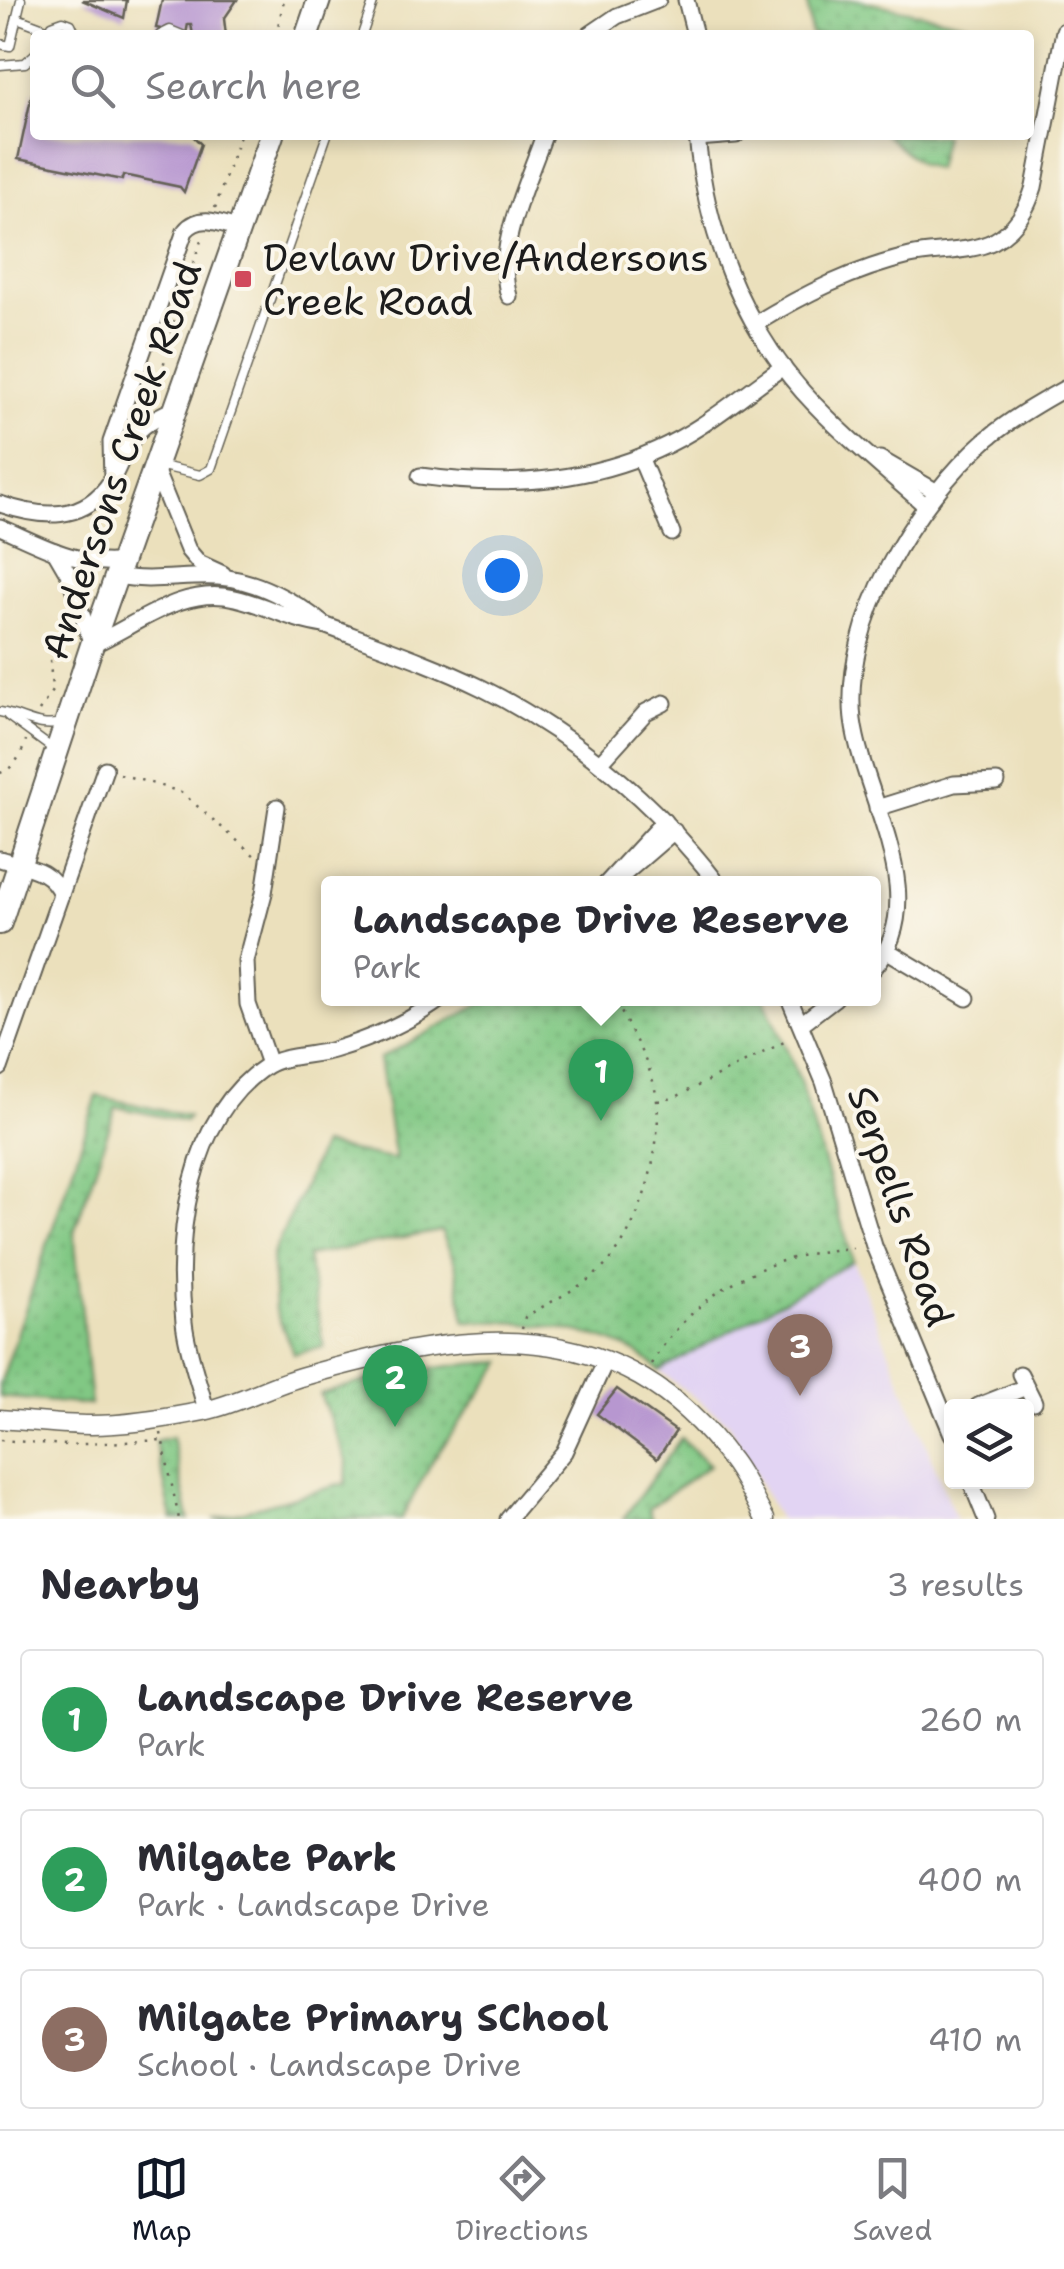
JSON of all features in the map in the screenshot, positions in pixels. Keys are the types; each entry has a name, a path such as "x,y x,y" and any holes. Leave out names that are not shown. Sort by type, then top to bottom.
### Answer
{"main road":[{"path":"309,30 319,0"},
{"name":"Andersons Creek Road","path":"0,923 10,862 57,751 270,140"}],"street":[{"path":"595,30 606,21 658,0"},
{"path":"686,0 693,30"},
{"path":"755,324 853,273 911,256 982,246 1011,228 1027,208 1034,186 1064,31"},
{"path":"508,296 504,276 506,250 542,140"},
{"path":"697,140 704,189 718,240 755,324 821,410 926,506"},
{"path":"112,478 111,445 118,421 187,229 204,220 239,229"},
{"path":"420,476 474,483 531,483 596,472 640,458 700,426 784,366"},
{"path":"881,958 895,928 898,892 853,718 856,657 884,576 926,506 985,441 1010,420 1064,389"},
{"path":"0,504 38,515 66,514 92,501 112,478 140,430 178,408"},
{"path":"872,455 937,492"},
{"path":"640,458 672,534"},
{"path":"156,467 192,557 240,581 254,595 300,622 324,625 480,687 531,716 600,763 669,826 711,876"},
{"path":"0,527 55,551 120,568 146,580 219,577 240,581"},
{"path":"55,551 69,575 92,645 185,599 254,595"},
{"path":"600,763 646,712 664,704"},
{"path":"0,1068 104,769"},
{"path":"876,808 954,784 996,782"},
{"path":"269,1064 248,1004 246,961 268,867 277,807"},
{"path":"617,876 669,826"},
{"path":"10,862 50,875 61,894"},
{"path":"886,950 966,998"},
{"path":"206,1410 184,1325 181,1254 197,1165 224,1106 269,1064 334,1050 406,1020 429,1006"},
{"name":"Serpells Road","path":"792,1006 824,1082 874,1246 944,1410"},
{"path":"803,1028 826,1006"},
{"path":"0,1418 94,1425 206,1410 301,1376 411,1348 520,1340 606,1360 642,1378 694,1416 733,1461 765,1519"},
{"path":"508,1519 564,1452 606,1360"},
{"path":"997,1399 1027,1388"},
{"path":"973,1489 986,1519"}],"lane":[{"path":"0,44 10,46 21,0"},
{"path":"364,30 374,0"},
{"path":"17,18 42,30"},
{"path":"48,30 57,22 69,20 74,30"},
{"path":"0,65 25,63 30,58"},
{"path":"205,487 325,140"},
{"path":"156,467 200,475 212,466"},
{"path":"1,712 30,728 57,751"},
{"path":"30,728 67,722"}],"path":[{"path":"277,30 284,0"},
{"path":"118,421 129,418 148,401 165,365 190,272"},
{"path":"0,772 18,758 52,691 50,659 65,621 65,608"},
{"path":"104,769 181,792 268,867"},
{"path":"520,1340 525,1316 599,1272 630,1233 646,1188 658,1127 656,1101 648,1072 618,1006"},
{"path":"656,1101 674,1098 803,1028"},
{"path":"642,1378 668,1336 728,1283 810,1251 853,1248"},
{"path":"158,1416 179,1519"},
{"path":"0,1440 66,1446 163,1440"}],"shaded area":[{"path":"853,1261 956,1519 779,1519 728,1422 659,1371"}],"green space":[{"path":"807,0 858,0 968,24 967,30 810,30"},
{"path":"891,140 943,140 936,169 920,164"},
{"path":"477,1006 768,1006 799,1078 853,1261 659,1371 643,1357 596,1337 540,1326 465,1321 455,1263 441,1231 307,1256 324,1347 294,1354 275,1310 272,1256 322,1145 395,1160 379,1059"},
{"path":"97,1096 188,1116 185,1121 116,1107 74,1232 91,1405 0,1397 0,1385"},
{"path":"503,1362 433,1460 401,1519 214,1519 346,1483 347,1462 320,1394 410,1372"},
{"path":"172,1437 189,1519 172,1519 155,1441"},
{"path":"681,1438 709,1465 648,1509 652,1519 623,1519"}],"building":[{"path":"82,0 127,0 124,18"},
{"path":"162,0 237,0 224,19 225,30 192,30 191,24 187,30 156,28"},
{"path":"30,103 30,140 197,140 201,144 184,192 180,187 123,175 122,180 18,159"},
{"path":"617,1389 676,1431 657,1459 597,1414"}],"place":[{"name":"Devlaw Drive/Andersons Creek Road","path":"243,279"},
{"name":"Landscape Drive Reserve","path":"601,1121"},
{"name":"Milgate Primary SChool","path":"800,1396"},
{"name":"Milgate Park","path":"395,1427"}]}
